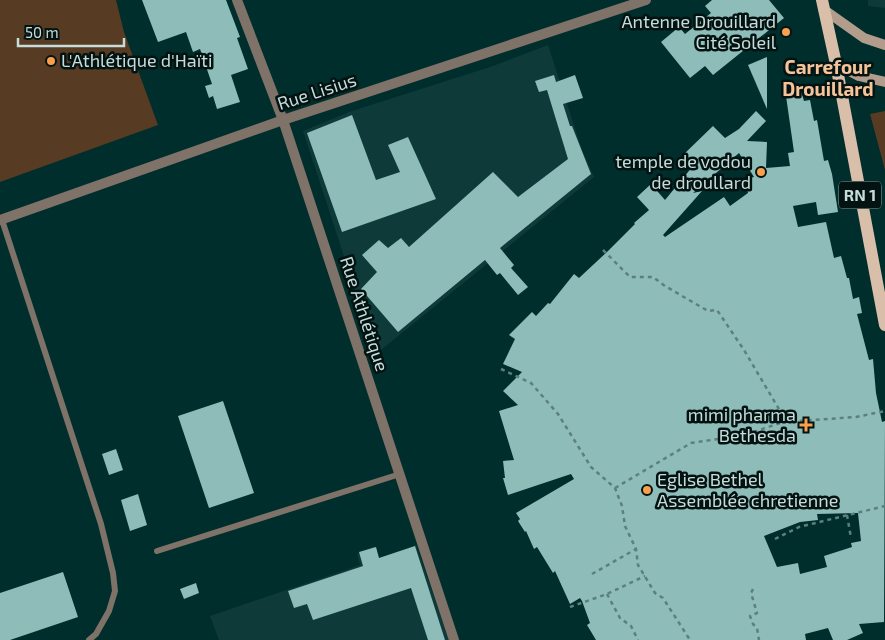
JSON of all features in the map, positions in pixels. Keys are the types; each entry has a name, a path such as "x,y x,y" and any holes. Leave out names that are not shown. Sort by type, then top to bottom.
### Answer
{"main road":[{"path":"822,5 864,38 885,45"},
{"name":"RN 1","path":"822,5 836,64 885,325"},
{"path":"836,64 859,76 885,82"}],"street":[{"name":"Rue Athlétique","path":"238,0 284,120 454,640"},
{"name":"Rue Lisius","path":"1,220 284,120 646,0"}],"lane":[{"path":"1,220 101,524 114,573 115,591 109,611 96,634 89,640"},
{"path":"158,551 400,474"}],"path":[{"path":"603,250 630,277 653,277 708,311 717,310 757,370 786,421"},
{"path":"501,369 531,383 558,414 591,467 615,488 622,506 626,526 636,549 638,565 655,593 662,598 690,640"},
{"path":"615,488 691,443 745,435 786,421 856,417 885,411"},
{"path":"775,539 799,527 885,506"},
{"path":"848,515 851,538"},
{"path":"592,574 636,549"},
{"path":"570,607 607,594 644,576"},
{"path":"753,589 751,593 757,613 750,616 757,628 759,640"},
{"path":"607,594 620,618 631,626 638,640"}],"shaded area":[{"name":"L'Athlétique d'Haïti","path":"0,0 116,0 124,32 158,125 0,182"},
{"path":"868,0 885,0 885,8 868,6"},
{"path":"548,45 582,150 594,177 376,354 303,131 349,112 493,66"},
{"path":"885,111 885,170 870,114"},
{"path":"416,545 449,640 219,640 210,616 360,565 357,554 374,546 379,558"}],"building":[{"path":"142,0 226,0 240,37 237,38 248,69 231,75 240,102 217,109 213,96 209,98 205,86 212,84 200,49 193,52 186,32 158,42"},
{"path":"712,0 769,0 784,18 713,75 705,66 690,78 661,42 679,27 685,34 711,13 705,6"},
{"path":"767,57 767,109 748,65"},
{"path":"554,75 556,82 575,75 583,98 563,104 570,126 572,126 591,174 500,248 514,265 511,268 528,287 518,295 500,273 497,275 485,260 398,332 361,289 377,272 362,255 379,240 388,248 401,238 409,247 493,172 518,197 568,159 547,90 539,92 535,81"},
{"path":"801,91 804,101 810,100 814,121 817,120 824,161 828,160 832,174 838,212 818,215 816,202 793,206 798,227 826,222 834,258 841,256 847,278 849,278 853,299 859,297 862,313 857,314 869,360 873,359 876,393 882,422 885,421 884,622 859,624 863,633 847,640 833,640 828,628 805,634 806,640 596,640 587,625 590,623 582,601 580,598 570,604 555,571 553,573 537,547 534,549 526,531 518,521 520,519 516,513 574,479 571,474 508,495 503,478 505,478 503,461 514,460 499,411 518,405 503,391 522,372 503,364 515,339 509,335 532,312 536,316 548,303 550,304 574,274 579,278 649,210 637,197 651,184 665,200 693,166 683,155 713,126 725,138 739,129 756,111 766,121 747,141 767,142 766,168 790,166 788,153 794,152 786,96","holes":["739,153 754,177 745,179 748,193 730,206 724,197 665,237 663,235 702,191 693,193","858,513 861,541 851,543 852,547 824,556 827,567 800,574 798,563 777,567 764,536 800,522 818,520 817,514"]},
{"path":"352,115 376,180 400,172 388,145 408,137 436,199 342,232 307,133"},
{"path":"223,401 254,493 209,508 178,416"},
{"path":"116,449 123,470 109,475 102,454"},
{"path":"138,494 147,525 130,531 121,500"},
{"path":"415,546 445,640 428,640 411,588 313,620 307,604 294,608 288,591 363,566 359,552 376,547 379,558"},
{"path":"63,572 78,617 10,640 0,640 0,593"},
{"path":"196,583 199,593 184,599 180,589"}],"place":[{"name":"Antenne Drouillard Cité Soleil","path":"786,32"},
{"name":"L'Athlétique d'Haïti","path":"51,61"},
{"name":"temple de vodou de droullard","path":"761,172"},
{"name":"mimi pharma Bethesda","path":"806,425"},
{"name":"Eglise Bethel Assemblée chretienne","path":"647,490"}],"district":[{"name":"Carrefour Drouillard","path":"828,78"}]}
